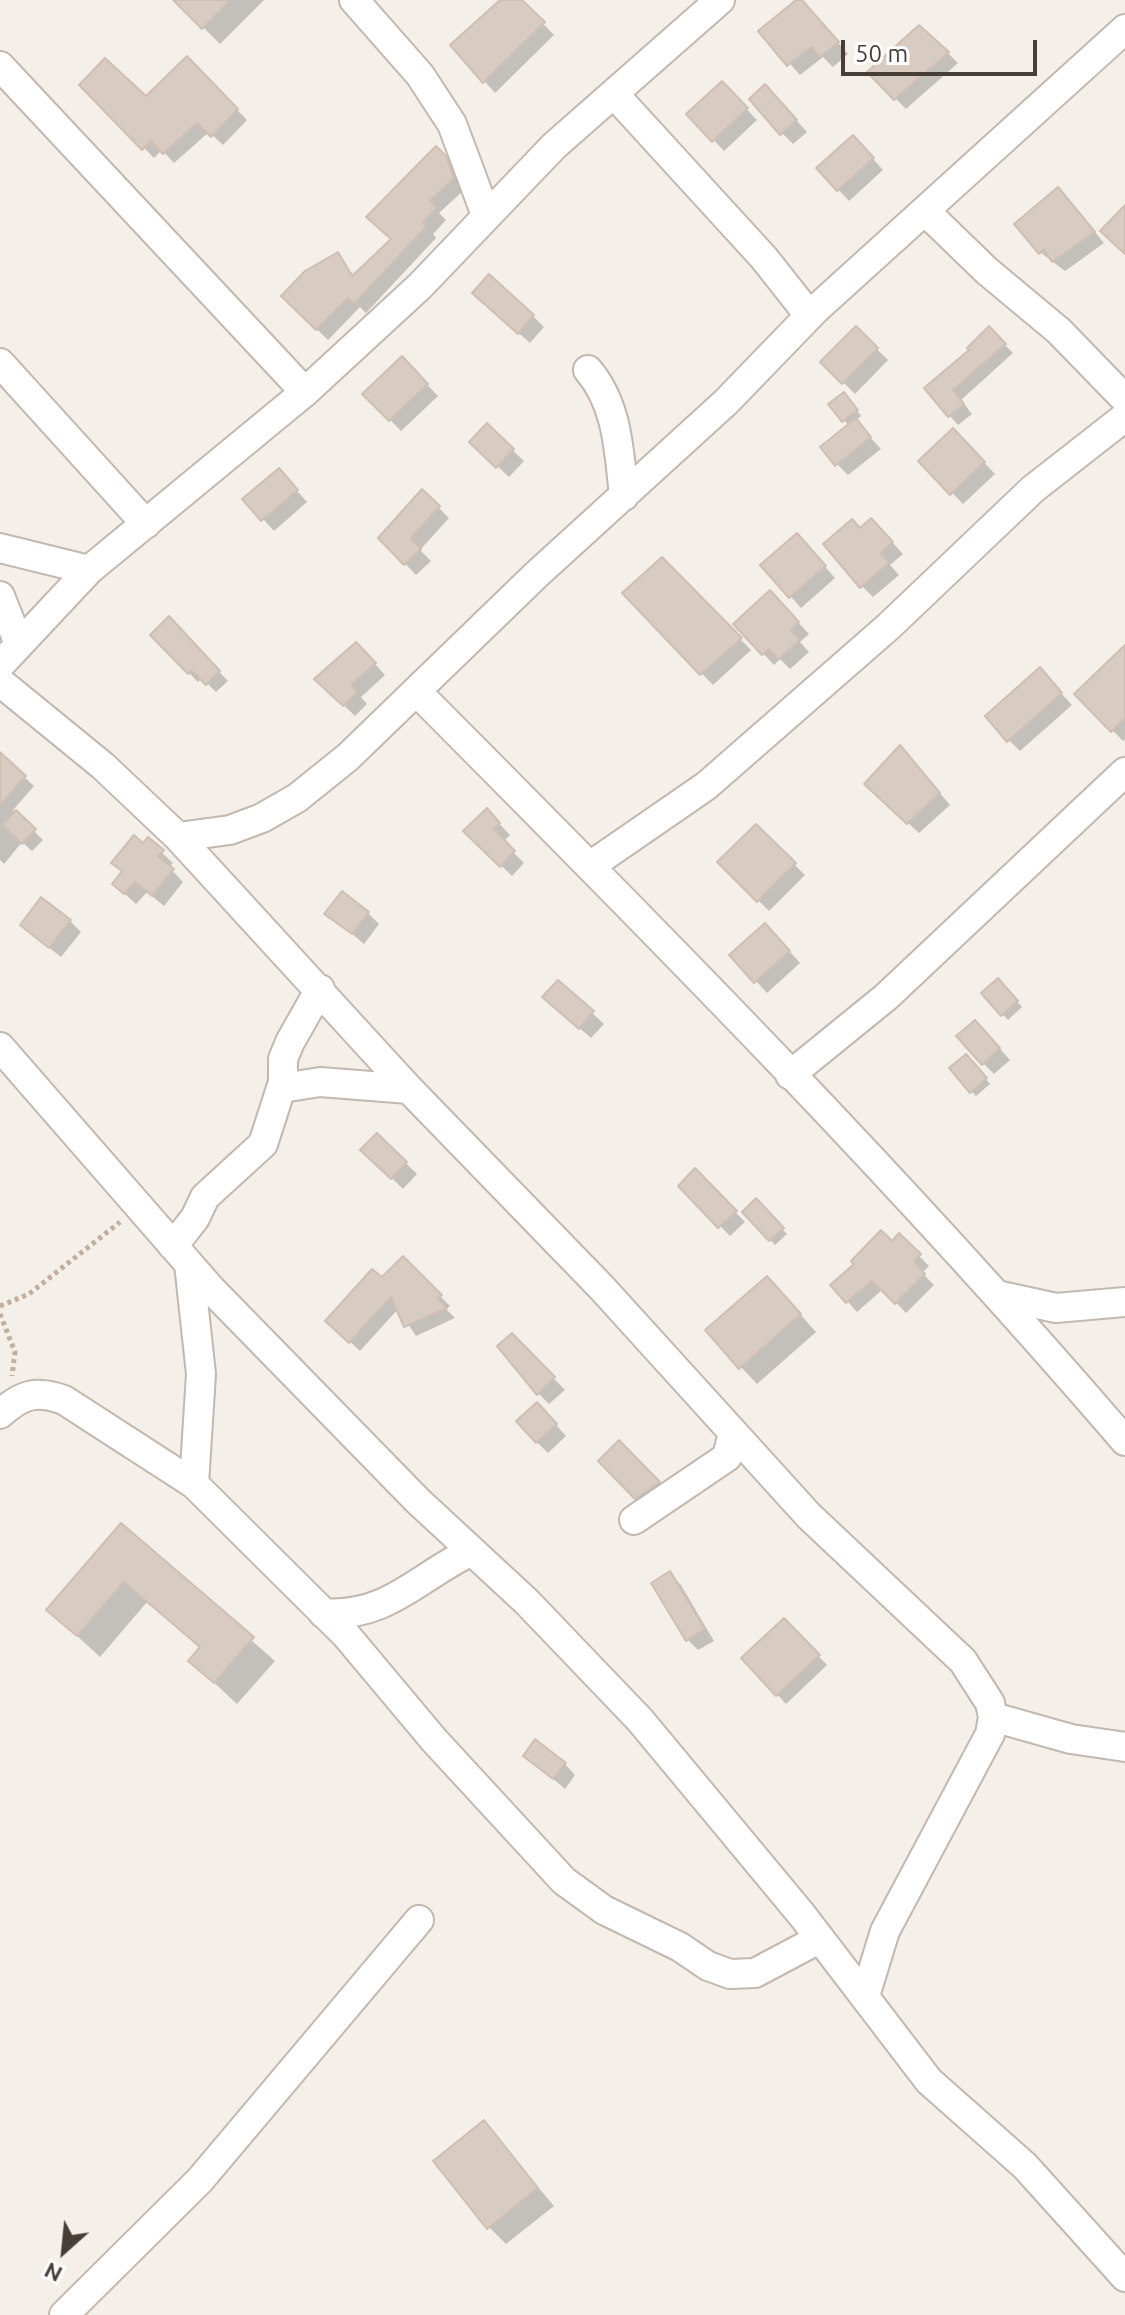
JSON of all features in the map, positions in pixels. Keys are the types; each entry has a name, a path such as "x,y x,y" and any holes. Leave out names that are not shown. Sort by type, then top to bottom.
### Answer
{"street":[{"path":"354,0 420,75 452,124 486,215"},
{"path":"0,665 89,570 305,392 420,286 554,146 720,0"},
{"path":"178,837 230,830 262,818 297,798 348,757 726,402 809,315 1125,29"},
{"path":"0,66 305,392"},
{"path":"614,94 764,258 809,315"},
{"path":"926,212 987,271 1059,331 1125,399"},
{"path":"0,363 146,524"},
{"path":"588,370 601,385 610,406 619,442 624,496"},
{"path":"590,866 706,786 888,627 1033,489 1125,417"},
{"path":"0,548 89,570"},
{"path":"0,596 19,644"},
{"path":"0,682 103,766 178,837 409,1089 602,1288 819,1526 963,1661 983,1691 993,1717 985,1745 885,1931 865,1996"},
{"path":"417,692 710,985 790,1075 850,1131 1001,1296 1125,1441"},
{"path":"790,1075 886,997 1125,772"},
{"path":"194,1484 201,1374 181,1255 205,1197 263,1144 282,1088 283,1059 320,989"},
{"path":"0,1047 181,1255 313,1396 470,1552 527,1602 640,1720 865,1996 929,2081 1025,2166 1125,2277"},
{"path":"282,1088 320,1082 409,1089"},
{"path":"1001,1296 1056,1308 1125,1302"},
{"path":"1,1413 24,1395 36,1393 64,1400 194,1484 323,1613 564,1881 604,1910 680,1947 708,1966 730,1974 755,1973 819,1939"},
{"path":"634,1520 727,1457 733,1433"},
{"path":"323,1613 347,1615 394,1600 470,1552"},
{"path":"993,1717 1071,1739 1125,1747"},
{"path":"64,2315 200,2180 419,1920"}],"path":[{"path":"0,1306 29,1294 139,1207"},
{"path":"0,1314 15,1358 1,1413"}],"building":[{"path":"173,0 231,0 202,29"},
{"path":"500,0 522,0 545,22 483,83 450,45"},
{"path":"796,0 802,0 839,42 820,57 811,47 787,66 758,31"},
{"path":"919,25 949,52 894,100 867,72"},
{"path":"187,56 238,109 211,137 197,123 163,154 151,141 142,150 79,85 105,58 146,96"},
{"path":"722,81 748,108 712,142 686,114"},
{"path":"765,84 797,120 780,135 749,99"},
{"path":"853,135 874,158 837,191 816,168"},
{"path":"436,146 446,156 454,178 430,201 437,208 423,222 427,226 354,304 348,298 316,330 281,296 305,271 338,252 352,276 391,239 366,217"},
{"path":"1058,187 1095,232 1052,262 1044,249 1039,254 1014,224"},
{"path":"1125,205 1125,254 1100,231"},
{"path":"489,274 534,315 518,334 472,293"},
{"path":"856,326 878,348 842,384 820,362"},
{"path":"989,326 1006,344 953,390 964,404 948,417 924,388 969,350 967,348"},
{"path":"402,356 428,384 389,421 362,394"},
{"path":"844,392 858,410 842,422 828,404"},
{"path":"856,418 871,437 835,466 820,447"},
{"path":"487,423 514,449 496,468 469,442"},
{"path":"953,428 985,462 950,495 918,461"},
{"path":"279,468 298,490 261,521 242,499"},
{"path":"422,489 440,506 411,538 421,549 404,565 378,538"},
{"path":"871,518 893,542 881,553 889,563 860,588 823,544 852,519 860,528"},
{"path":"797,533 826,566 789,598 760,565"},
{"path":"662,557 742,638 700,675 622,593"},
{"path":"770,590 799,622 791,630 800,640 778,660 769,649 762,655 733,624"},
{"path":"169,616 220,671 206,685 192,671 188,674 150,635"},
{"path":"356,642 376,663 351,685 358,692 343,706 314,679"},
{"path":"1125,645 1125,718 1111,732 1074,694"},
{"path":"1040,667 1062,693 1007,742 985,716"},
{"path":"900,745 940,793 907,824 864,784"},
{"path":"0,752 26,776 0,805"},
{"path":"487,808 500,823 494,829 515,851 500,867 463,831"},
{"path":"16,810 36,829 22,844 2,825"},
{"path":"756,824 796,863 757,902 717,862"},
{"path":"134,835 143,843 148,837 164,850 158,856 174,869 152,896 135,882 124,894 112,884 122,871 111,863"},
{"path":"342,891 369,912 352,934 324,914"},
{"path":"41,897 71,920 49,948 20,925"},
{"path":"765,923 790,951 754,983 729,955"},
{"path":"998,978 1018,1001 1001,1016 981,993"},
{"path":"558,980 594,1011 579,1029 542,997"},
{"path":"975,1020 1000,1048 982,1065 956,1036"},
{"path":"966,1054 987,1078 970,1093 949,1068"},
{"path":"377,1133 407,1162 391,1179 360,1150"},
{"path":"695,1168 737,1211 718,1228 678,1186"},
{"path":"756,1198 784,1228 769,1241 742,1212"},
{"path":"881,1230 892,1241 899,1233 921,1254 914,1262 925,1274 895,1304 872,1281 846,1303 830,1285 854,1264 851,1261"},
{"path":"403,1256 442,1295 438,1298 447,1308 404,1327 391,1297 349,1343 325,1321 372,1269 382,1277"},
{"path":"767,1276 801,1314 739,1369 705,1330"},
{"path":"512,1333 555,1377 537,1395 497,1346"},
{"path":"537,1402 557,1424 536,1443 516,1421"},
{"path":"619,1440 660,1482 635,1499 598,1461"},
{"path":"121,1523 254,1637 214,1683 188,1661 200,1647 124,1582 77,1636 46,1610"},
{"path":"670,1571 705,1629 686,1641 651,1583"},
{"path":"784,1618 820,1655 776,1696 741,1658"},
{"path":"535,1739 566,1763 553,1779 523,1756"},
{"path":"484,2120 538,2188 487,2229 433,2161"}]}
